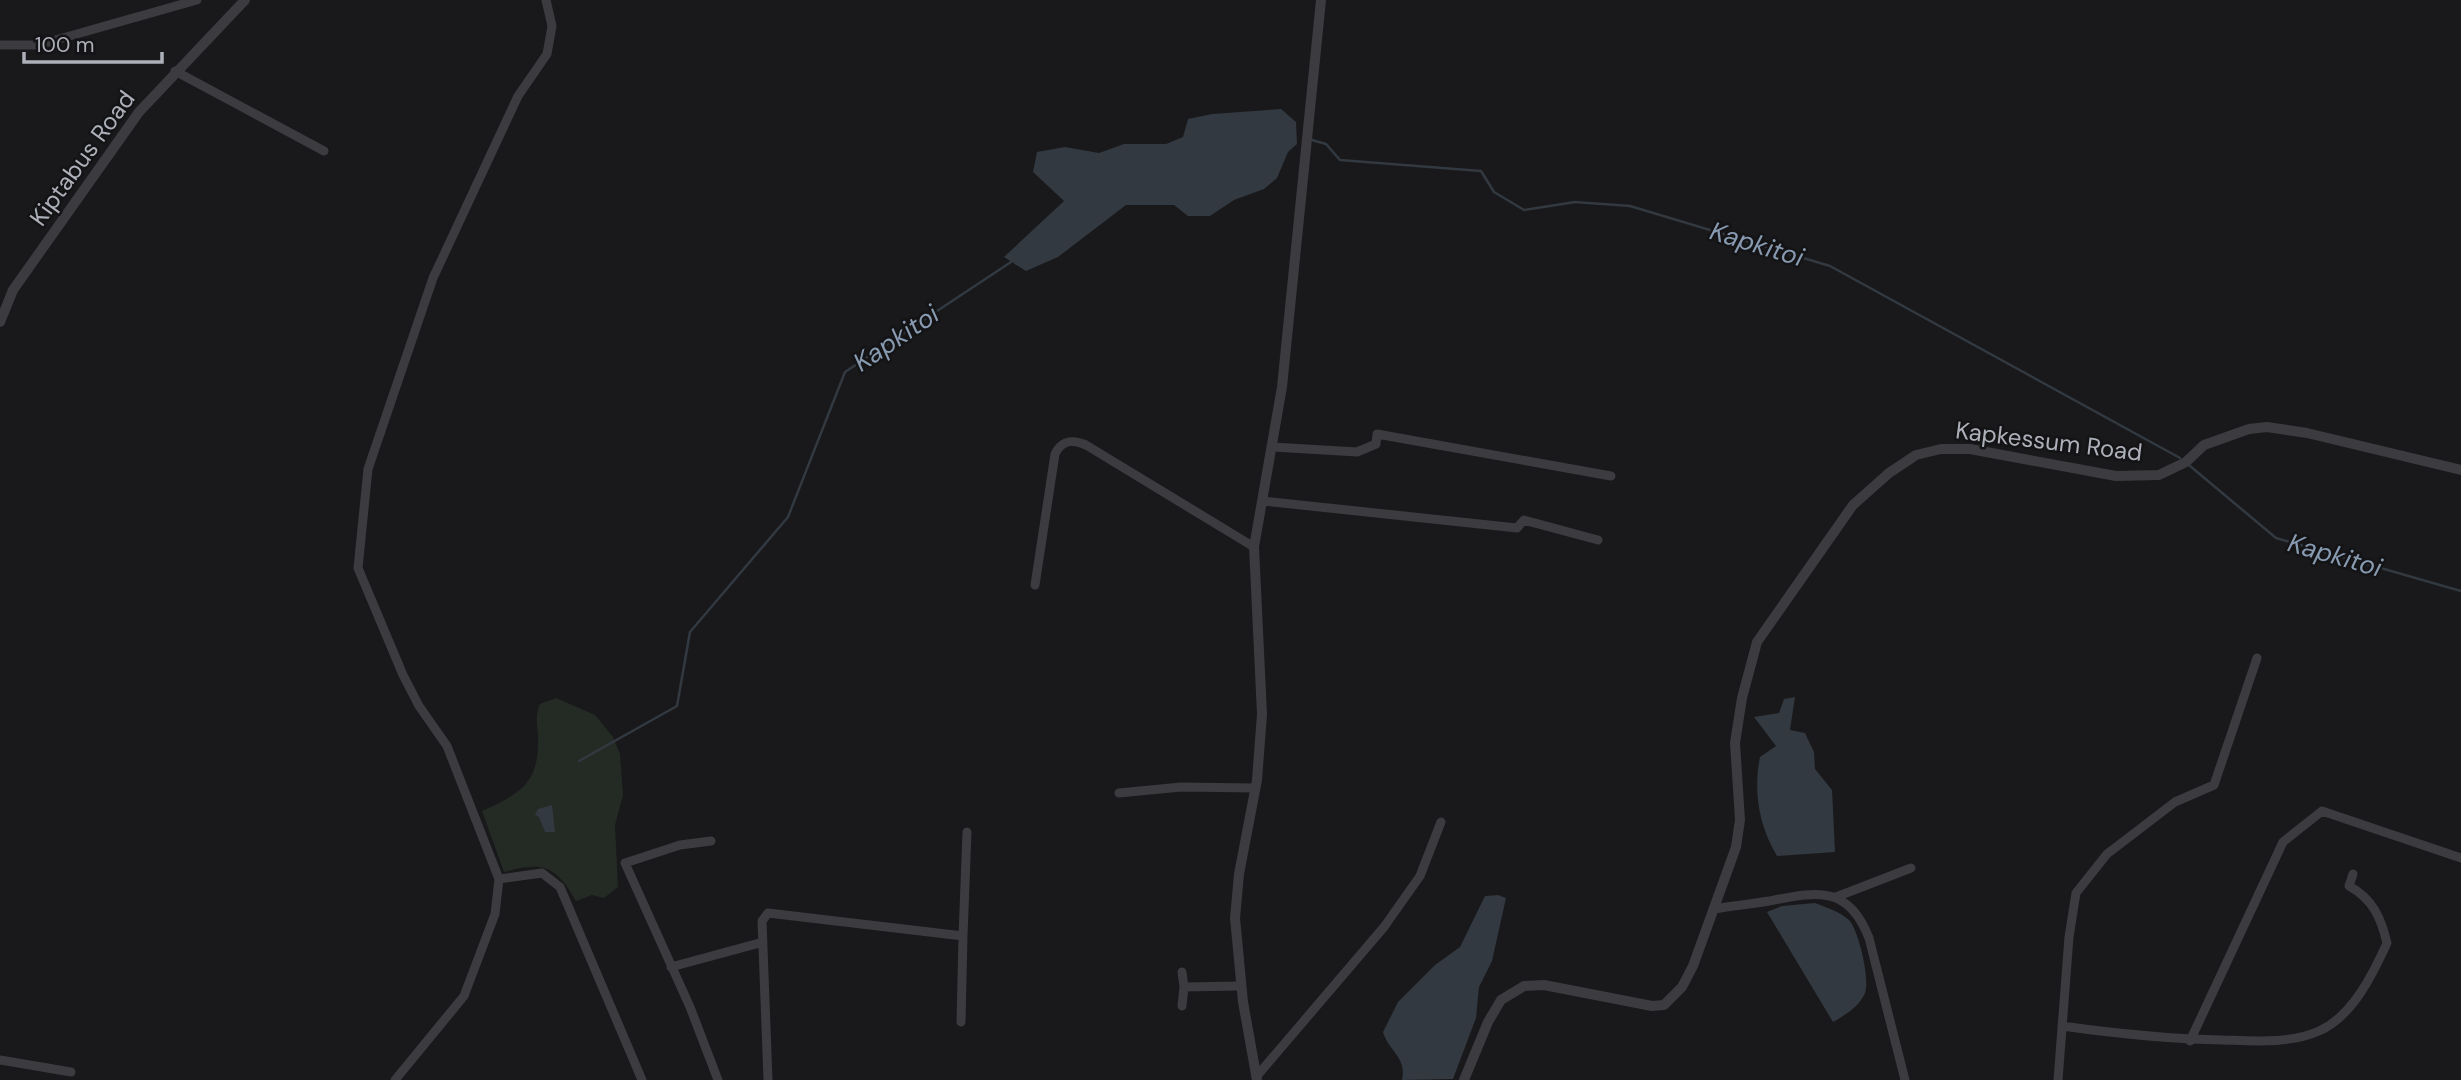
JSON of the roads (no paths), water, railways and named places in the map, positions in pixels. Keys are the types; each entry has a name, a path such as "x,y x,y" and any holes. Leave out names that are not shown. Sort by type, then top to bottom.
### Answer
{"street":[{"path":"0,45 38,45 197,0"},
{"name":"Kiptabus Road","path":"0,322 13,290 139,112 245,0"},
{"path":"395,1080 464,996 495,914 499,879 447,746 419,706 403,675 358,568 368,468 433,278 518,96 547,54 552,26 546,0"},
{"path":"1257,1078 1240,986 1235,918 1238,874 1255,788 1262,687 1255,625 1254,547 1273,447 1321,0"},
{"path":"175,71 324,151"},
{"name":"Kapkessum Road","path":"1464,1080 1488,1022 1501,1000 1524,986 1544,985 1601,999 1653,1006 1664,1005 1682,987 1714,908 1739,835 1735,743 1742,698 1757,642 1853,505 1889,472 1916,455 1941,449 1970,449 2116,476 2159,475 2186,462 2204,445 2249,429 2267,427 2306,433 2461,470"},
{"path":"1273,447 1357,452 1376,444 1377,434 1611,476"},
{"path":"1035,585 1055,454 1059,445 1069,441 1086,445 1254,547"},
{"path":"1263,501 1517,528 1524,520 1598,540"},
{"path":"2058,1080 2076,892 2107,854 2175,802 2214,785 2257,658"},
{"path":"1119,793 1181,788 1255,788"},
{"path":"2190,1041 2283,842 2322,811 2461,858"},
{"path":"1257,1078 1384,927 1420,876 1441,822"},
{"path":"961,1022 967,832"},
{"path":"710,841 680,845 625,863 718,1080"},
{"path":"1836,897 1912,868"},
{"path":"499,879 542,873 560,887 642,1080"},
{"path":"2062,1026 2190,1041 2297,1038 2321,1031 2343,1014 2372,973 2387,943 2382,920 2374,907 2361,892 2349,886 2353,874"},
{"path":"1714,908 1812,892 1836,897 1853,910 1866,930 1905,1080"},
{"path":"768,1080 762,920 768,913 963,936"},
{"path":"671,967 763,942"},
{"path":"1182,972 1182,1006"},
{"path":"1184,987 1240,986"},
{"path":"0,1060 71,1072"}],"waterway":[{"name":"Kapkitoi","path":"1312,140 1326,144 1340,160 1481,171 1494,192 1524,210 1575,202 1630,206 1830,266 2180,458"},
{"name":"Kapkitoi","path":"579,761 677,706 690,632 788,517 845,372 1014,260"},
{"name":"Kapkitoi","path":"2190,466 2276,538 2461,591"}]}
